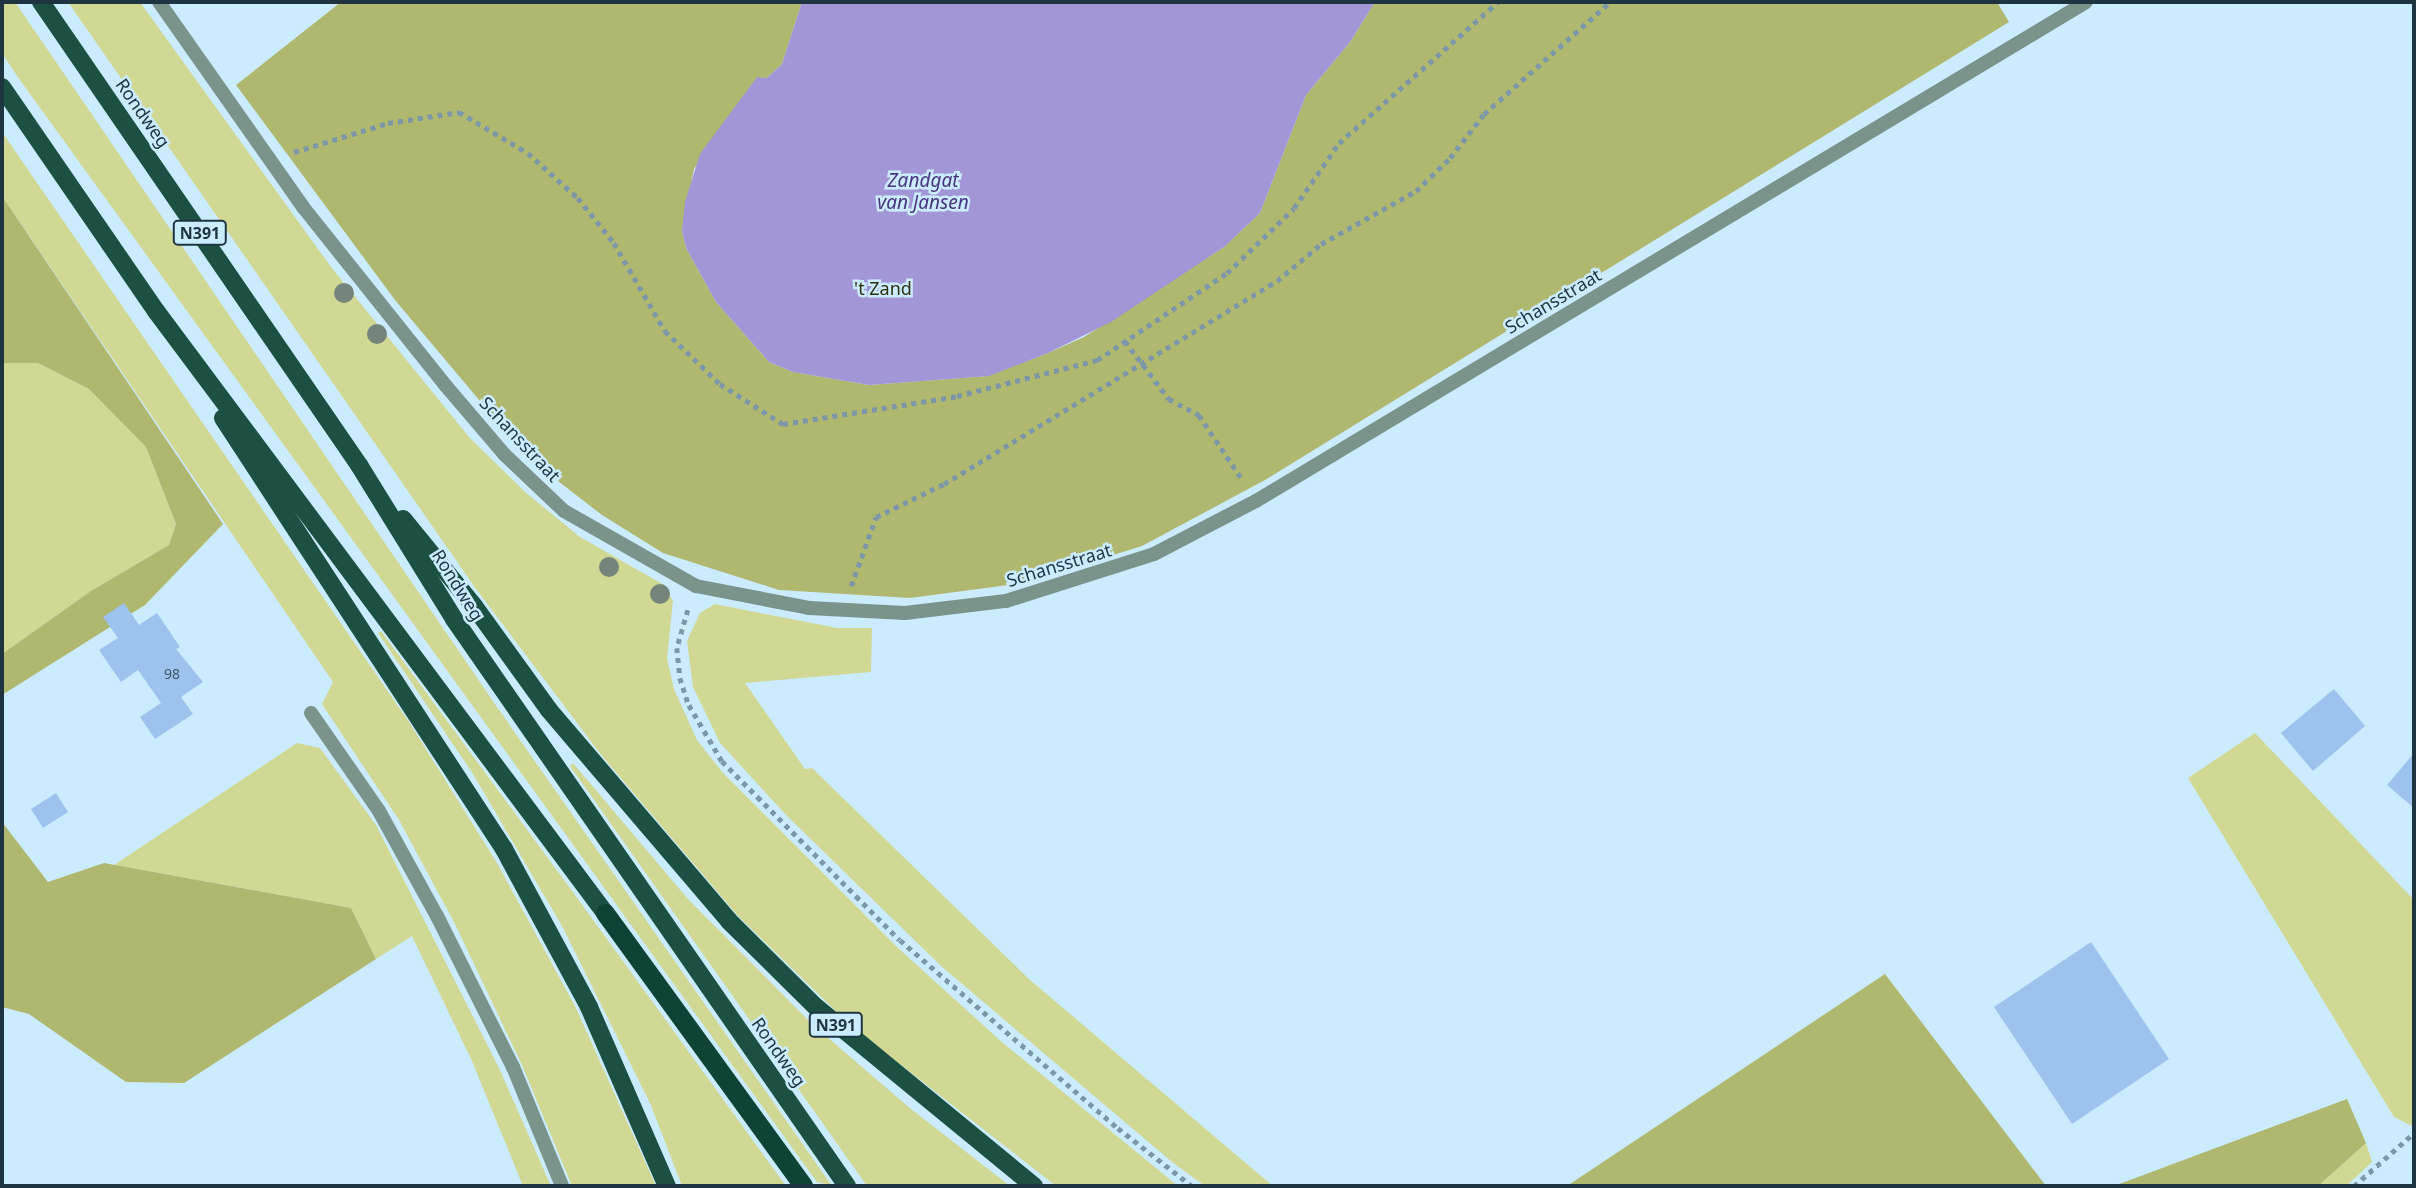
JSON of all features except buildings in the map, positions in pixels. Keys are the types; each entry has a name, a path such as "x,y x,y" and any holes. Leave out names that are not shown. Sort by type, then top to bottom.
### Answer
{"highway":[{"path":"605,913 803,1186"}],"main road":[{"name":"Rondweg","path":"41,2 359,465 454,618 848,1186"},
{"path":"2,87 156,311 365,641 504,849 589,1007 667,1186"},
{"path":"156,311 605,913"},
{"name":"N391","path":"359,465 474,606 549,710 729,921 826,1016 1034,1186"}],"street":[{"name":"Schansstraat","path":"159,2 269,159 446,387 505,455 564,511 696,586 809,608 842,610 942,610 1058,588 1154,554 1256,501 2086,2"},
{"path":"311,713 379,811 437,916 513,1067 562,1186"}],"path":[{"path":"269,159 388,123 459,112 528,153 578,198 614,243 664,331 720,384 783,424 1030,379 1097,360 1227,273 1294,208 1339,143 1499,2"},
{"path":"842,610 876,517 944,484 1277,281 1321,244 1416,191 1450,158 1484,114 1609,2"},
{"path":"1125,341 1169,399 1206,424 1256,501"},
{"path":"696,586 677,648 677,663 689,705 722,761 900,940 1107,1120 1192,1186"},
{"path":"2354,1186 2414,1133"}],"green space":[{"path":"2,2 15,2 497,707 832,1186 817,1182 17,76 2,53"},
{"path":"68,2 140,2 331,267 469,437 525,492 580,537 664,585 673,601 667,658 674,689 697,740 723,773 897,947 1003,1043 1178,1186 1056,1186 851,1026 738,916 602,756 476,589"},
{"name":"'t Zand","path":"341,2 802,2 782,64 767,78 757,78 694,169 682,231 686,248 716,302 769,362 793,372 869,385 988,376 1048,353 1084,337 1224,247 1260,213 1306,95 1350,42 1375,2 1997,2 2009,22 1265,480 1142,546 1024,583 910,598 779,590 663,553 602,515 527,457 395,300 236,85"},
{"path":"2,132 409,722 497,863 575,1006 656,1186 572,1186 522,1065 454,922 399,820 322,704 333,682 2,196"},
{"path":"2,196 223,524 145,605 2,695 2,654 91,591 169,545 176,524 146,447 89,389 38,363 2,363"},
{"path":"2,363 38,363 89,389 146,447 176,524 169,545 91,591 2,654"},
{"path":"715,604 837,628 872,628 871,672 745,683 805,769 812,768 1030,980 1273,1186 1205,1186 1172,1162 941,966 787,816 720,743 693,687 687,641 700,613"},
{"path":"381,631 786,1186 682,1186 650,1103 562,926 473,774 378,633"},
{"path":"2255,733 2414,900 2412,1126 2394,1117 2188,778"},
{"path":"297,743 320,748 376,825 499,1068 551,1186 523,1186 472,1061 412,936 376,959 351,908 114,865"},
{"path":"573,763 688,899 812,1024 911,1109 1010,1186 867,1186 570,766"},
{"path":"2,822 48,882 104,863 351,908 376,959 184,1083 126,1082 29,1014 2,1007"},
{"path":"1885,974 2046,1186 1567,1186"},
{"path":"2347,1099 2366,1143 2318,1186 2114,1186"},
{"path":"2366,1143 2372,1162 2355,1178 2346,1186 2318,1186"}],"water":[{"name":"Zandgat van Jansen","path":"802,2 1375,2 1350,42 1306,95 1260,213 1224,247 1111,322 1048,353 989,376 869,385 793,372 769,362 716,302 686,248 682,231 685,202 700,154 757,77 767,78 782,64"}]}
